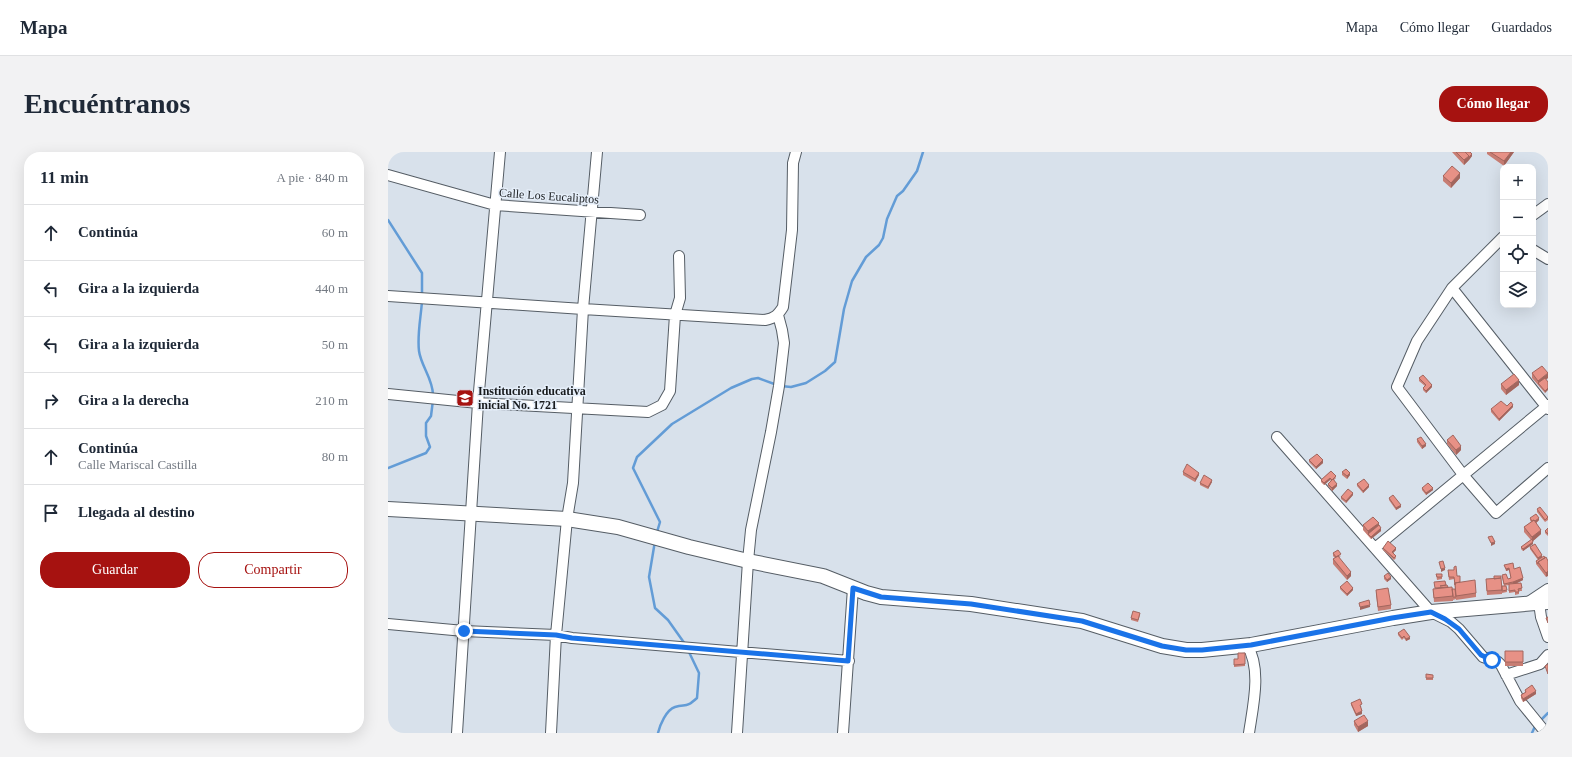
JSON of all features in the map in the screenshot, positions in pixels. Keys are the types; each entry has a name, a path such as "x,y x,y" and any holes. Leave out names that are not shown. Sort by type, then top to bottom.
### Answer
{"street":[{"path":"457,733 478,403 488,303 500,152"},
{"path":"551,733 556,635 567,519 573,483 576,408 596,152"},
{"path":"388,296 765,320 773,318 778,315 783,307 792,230 793,163 796,152"},
{"name":"Calle Los Eucaliptos","path":"388,175 495,205 640,215"},
{"path":"1536,213 1548,204"},
{"path":"1500,240 1452,288 1417,341 1397,387 1464,476 1496,513 1548,468"},
{"path":"1536,252 1548,259"},
{"path":"388,394 478,403 648,412 662,405 670,391 675,314 680,298 679,256"},
{"path":"1376,548 1547,407 1452,288"},
{"path":"737,733 741,652 751,530 779,386 784,343 778,315"},
{"path":"1277,437 1431,612 1445,619 1459,629 1481,655 1498,662 1520,701 1546,733"},
{"path":"388,510 567,519 596,523 630,529 689,547 748,561 823,576 881,597 971,604 1082,621 1162,646 1186,650 1202,650 1247,645 1431,612 1537,603 1548,589"},
{"path":"843,733 853,588"},
{"path":"1537,603 1548,637"},
{"path":"388,624 464,631 556,635 572,638 848,661"},
{"path":"1247,645 1255,662 1254,697 1249,733"},
{"path":"1506,675 1540,664 1548,656"}],"building":[{"path":"1456,152 1465,152 1469,156 1464,160"},
{"path":"1465,152 1470,152 1472,154 1469,157"},
{"path":"1490,152 1511,152 1504,161"},
{"path":"1452,166 1460,173 1451,183 1443,176"},
{"path":"1542,366 1548,373 1538,381 1532,373"},
{"path":"1514,374 1519,380 1506,390 1501,384"},
{"path":"1423,375 1432,385 1426,391 1423,388 1426,385 1419,378"},
{"path":"1545,378 1548,382 1548,388 1545,391 1538,383"},
{"path":"1501,401 1507,406 1511,402 1513,405 1499,419 1491,409"},
{"path":"1453,435 1461,446 1456,450 1447,440"},
{"path":"1421,437 1426,444 1422,446 1417,439"},
{"path":"1317,454 1323,460 1316,467 1309,460"},
{"path":"1187,464 1199,473 1195,479 1183,472"},
{"path":"1346,469 1350,473 1347,476 1342,472"},
{"path":"1331,471 1336,476 1332,480 1330,478 1324,483 1321,480"},
{"path":"1204,475 1212,480 1208,487 1200,483"},
{"path":"1333,479 1337,484 1332,488 1328,484"},
{"path":"1364,479 1369,485 1363,491 1357,484"},
{"path":"1428,483 1433,488 1426,493 1422,488"},
{"path":"1348,489 1353,493 1346,501 1341,497"},
{"path":"1393,495 1401,505 1396,508 1389,498"},
{"path":"1540,507 1548,517 1545,520 1537,509"},
{"path":"1536,514 1539,518 1532,521 1530,518"},
{"path":"1373,517 1379,523 1368,531 1363,525"},
{"path":"1534,520 1541,530 1532,537 1524,527"},
{"path":"1379,525 1381,528 1371,537 1368,534"},
{"path":"1492,536 1495,542 1491,543 1488,537"},
{"path":"1532,539 1533,542 1523,549 1521,547"},
{"path":"1388,541 1396,548 1392,552 1396,556 1394,558 1383,548"},
{"path":"1535,544 1542,555 1538,558 1530,547"},
{"path":"1338,550 1341,554 1336,557 1333,553"},
{"path":"1338,556 1351,572 1347,576 1333,559"},
{"path":"1544,556 1545,558 1538,562 1538,564 1536,561"},
{"path":"1546,557 1548,561 1548,571 1546,573 1538,562"},
{"path":"1443,561 1445,568 1441,569 1439,562"},
{"path":"1513,563 1514,569 1520,567 1523,578 1504,584 1502,575 1506,574 1508,579 1511,578 1509,568 1506,569 1504,565"},
{"path":"1456,566 1457,576 1460,576 1460,582 1455,583 1455,585 1454,577 1449,577 1448,570 1454,570 1454,567"},
{"path":"1388,573 1391,577 1387,580 1384,576"},
{"path":"1436,574 1442,574 1442,577 1437,577"},
{"path":"1494,576 1501,576 1501,578 1494,579"},
{"path":"1501,578 1502,590 1487,591 1486,579"},
{"path":"1475,580 1476,593 1456,596 1455,583"},
{"path":"1347,581 1353,588 1347,594 1340,587"},
{"path":"1445,581 1446,585 1440,586 1447,585 1448,587 1435,588 1434,582"},
{"path":"1521,583 1522,588 1518,589 1519,592 1515,592 1515,590 1509,591 1509,584"},
{"path":"1502,586 1506,586 1507,590 1502,591"},
{"path":"1452,587 1453,596 1434,598 1433,589"},
{"path":"1388,588 1391,605 1378,607 1376,590"},
{"path":"1452,589 1455,589 1456,597 1453,597"},
{"path":"1369,600 1370,605 1360,607 1359,603"},
{"path":"1133,611 1140,613 1138,620 1131,618"},
{"path":"1404,629 1410,637 1406,639 1404,636 1402,638 1398,633"},
{"path":"1505,651 1523,651 1523,662 1505,662"},
{"path":"1238,653 1245,653 1245,664 1234,665 1234,659 1238,659"},
{"path":"1548,664 1548,674 1545,666"},
{"path":"1426,674 1433,675 1433,678 1426,678"},
{"path":"1532,685 1536,691 1523,699 1521,695"},
{"path":"1360,699 1362,711 1356,714 1351,703"},
{"path":"1364,715 1368,721 1358,727 1354,721"}],"waterway":[{"path":"781,386 791,387 806,383 825,371 835,362 844,309 852,281 866,257 879,245 883,238 887,219 897,196 903,191 917,171 923,152"},
{"path":"388,220 422,273 422,296"},
{"path":"422,301 419,351 431,383 433,395"},
{"path":"657,532 660,522 633,468 637,457 672,424 731,388 758,378 777,385"},
{"path":"388,468 426,453 430,447 426,436 426,423 431,416 433,400"},
{"path":"655,541 649,577 655,608 668,620 685,644"},
{"path":"658,733 662,722 669,711 675,707 688,704 697,698 699,673 688,650"},
{"path":"1540,721 1548,713"},
{"path":"1532,733 1536,724"}],"place":[{"name":"Institución educativa inicial No. 1721","path":"465,398"}],"route":[{"path":"464,631 556,635 572,638 848,661 853,588 881,597 971,604 1082,621 1162,646 1186,650 1202,650 1251,645 1431,612 1451,622 1465,635 1483,657 1492,660"}]}
